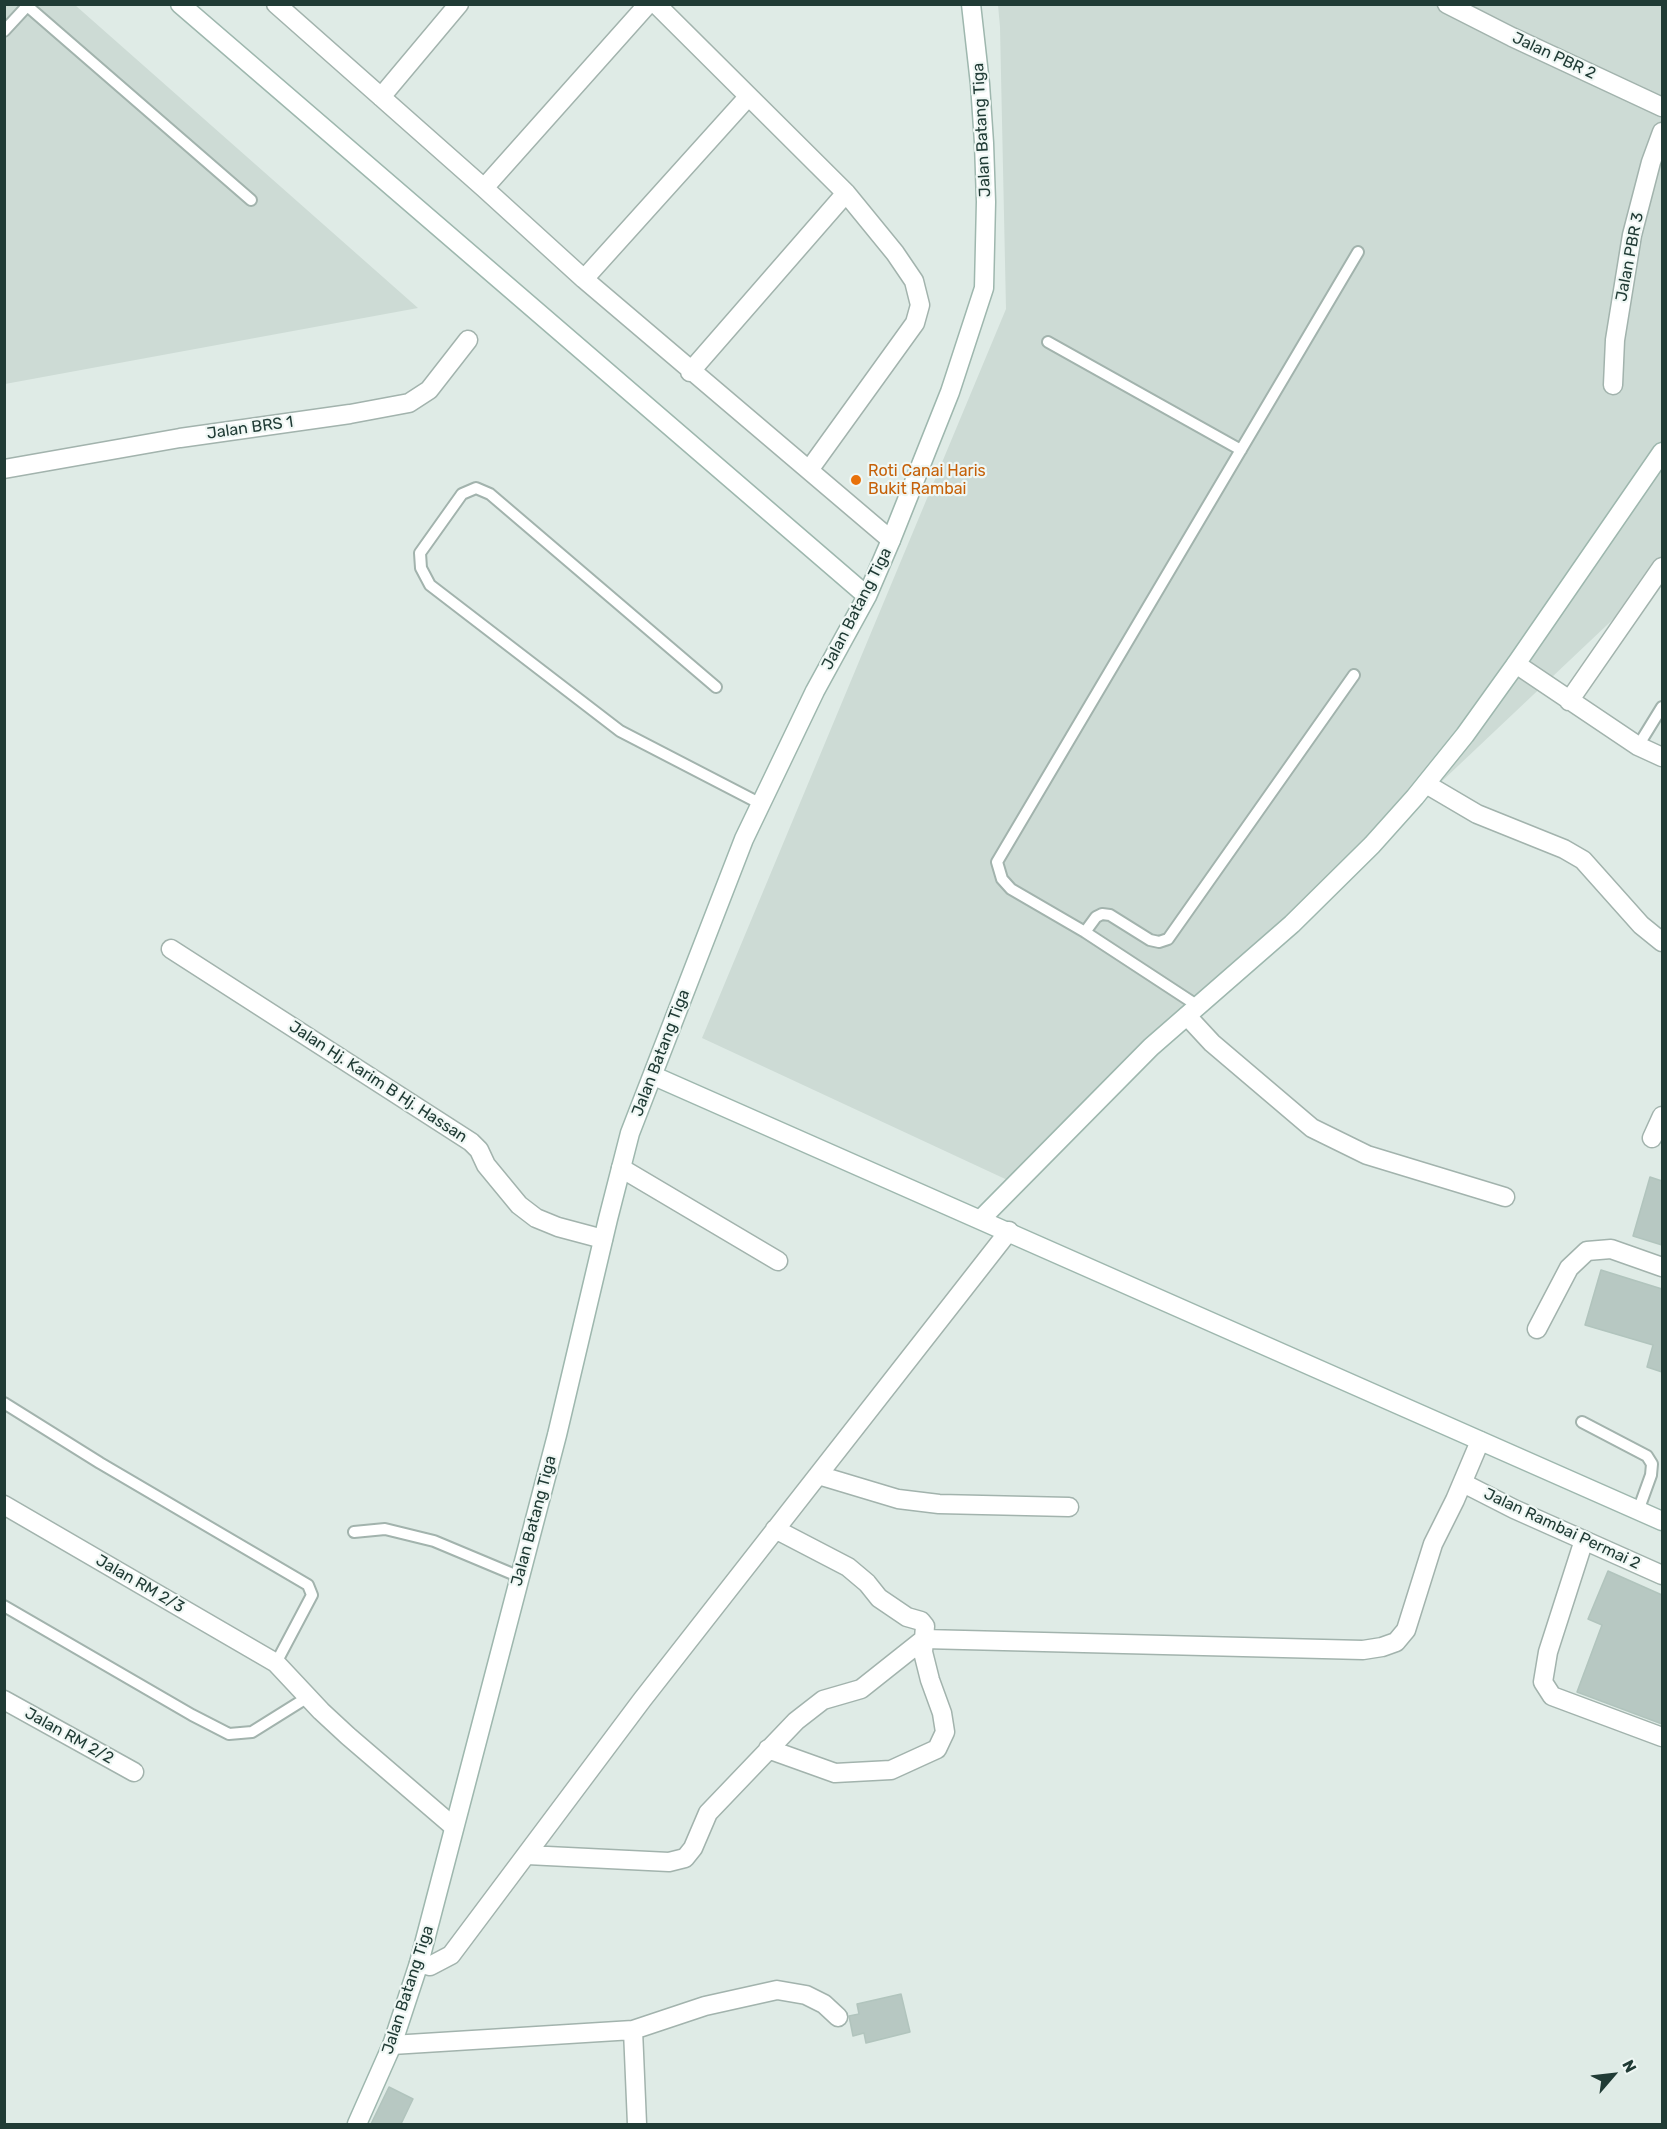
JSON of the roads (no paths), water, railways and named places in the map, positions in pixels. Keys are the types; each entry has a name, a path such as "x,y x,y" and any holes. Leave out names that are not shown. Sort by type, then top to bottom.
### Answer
{"street":[{"path":"276,4 690,372 891,540"},
{"path":"381,97 459,4"},
{"path":"484,188 648,4"},
{"path":"656,4 846,193 914,281 920,305 915,323 809,470"},
{"name":"Jalan Batang Tiga","path":"357,2124 392,2045 419,1963 582,1336 603,1239 630,1133 744,839 815,691 867,596 891,540 950,392 984,288 986,202 984,143 971,4"},
{"name":"Jalan PBR 2","path":"1447,4 1662,107"},
{"path":"182,5 867,596"},
{"path":"584,279 748,97"},
{"name":"Jalan PBR 3","path":"1613,384 1615,340 1632,235 1651,162 1662,132"},
{"path":"690,372 846,193"},
{"name":"Jalan BRS 1","path":"4,469 180,438 409,404 429,390 468,340"},
{"path":"981,1219 1151,1047 1292,924 1372,845 1426,784 1465,735 1662,452"},
{"path":"1569,701 1662,567"},
{"path":"1515,664 1638,746 1662,757"},
{"path":"1426,784 1477,814 1564,849 1583,860 1641,925 1662,942"},
{"name":"Jalan Hj. Karim B Hj. Hassan","path":"171,949 471,1142 479,1150 486,1165 519,1205 536,1218 558,1227 603,1239"},
{"path":"1192,1011 1236,1064 1312,1128 1367,1155 1505,1197"},
{"path":"654,1076 1662,1521"},
{"path":"1652,1138 1662,1116"},
{"path":"621,1168 778,1261"},
{"path":"419,1963 430,1966 452,1955 635,1709 1009,1231"},
{"path":"1537,1329 1569,1268 1587,1251 1611,1249 1662,1267"},
{"path":"526,1855 669,1862 685,1858 693,1848 708,1813 796,1721 823,1700 861,1689 924,1639 1363,1650 1396,1642 1406,1630 1433,1544 1463,1483 1480,1441"},
{"path":"818,1475 898,1499 939,1504 1069,1507"},
{"name":"Jalan Rambai Permai 2","path":"1463,1483 1514,1509 1662,1575"},
{"name":"Jalan RM 2/3","path":"4,1505 276,1663 348,1736 454,1827"},
{"path":"768,1749 835,1773 891,1770 937,1749 945,1732 942,1713 923,1652 925,1626 921,1621 907,1617 879,1598 867,1583 848,1567 775,1529"},
{"path":"1584,1540 1548,1652 1543,1683 1552,1696 1662,1737"},
{"name":"Jalan RM 2/2","path":"4,1700 134,1772"},
{"path":"392,2045 633,2030 705,2006 777,1990 806,1995 824,2004 838,2017"},
{"path":"633,2030 637,2124"}],"lane":[{"path":"4,31 27,5 251,200"},
{"path":"1192,1011 1085,932 1011,889 1002,879 997,862 1358,252"},
{"path":"1048,342 1241,450"},
{"path":"716,687 490,494 476,488 462,494 420,553 421,568 430,585 620,730 761,804"},
{"path":"1085,932 1096,917 1102,914 1110,915 1150,940 1159,942 1168,939 1354,675"},
{"path":"1638,746 1662,707"},
{"path":"4,1403 100,1463 308,1585 312,1595 276,1663"},
{"path":"1582,1422 1647,1456 1652,1464 1651,1475 1638,1511"},
{"path":"354,1532 385,1529 434,1541 520,1577"},
{"path":"4,1606 229,1734 252,1732 308,1697"}],"place":[{"name":"Roti Canai Haris Bukit Rambai","path":"856,480"}]}
